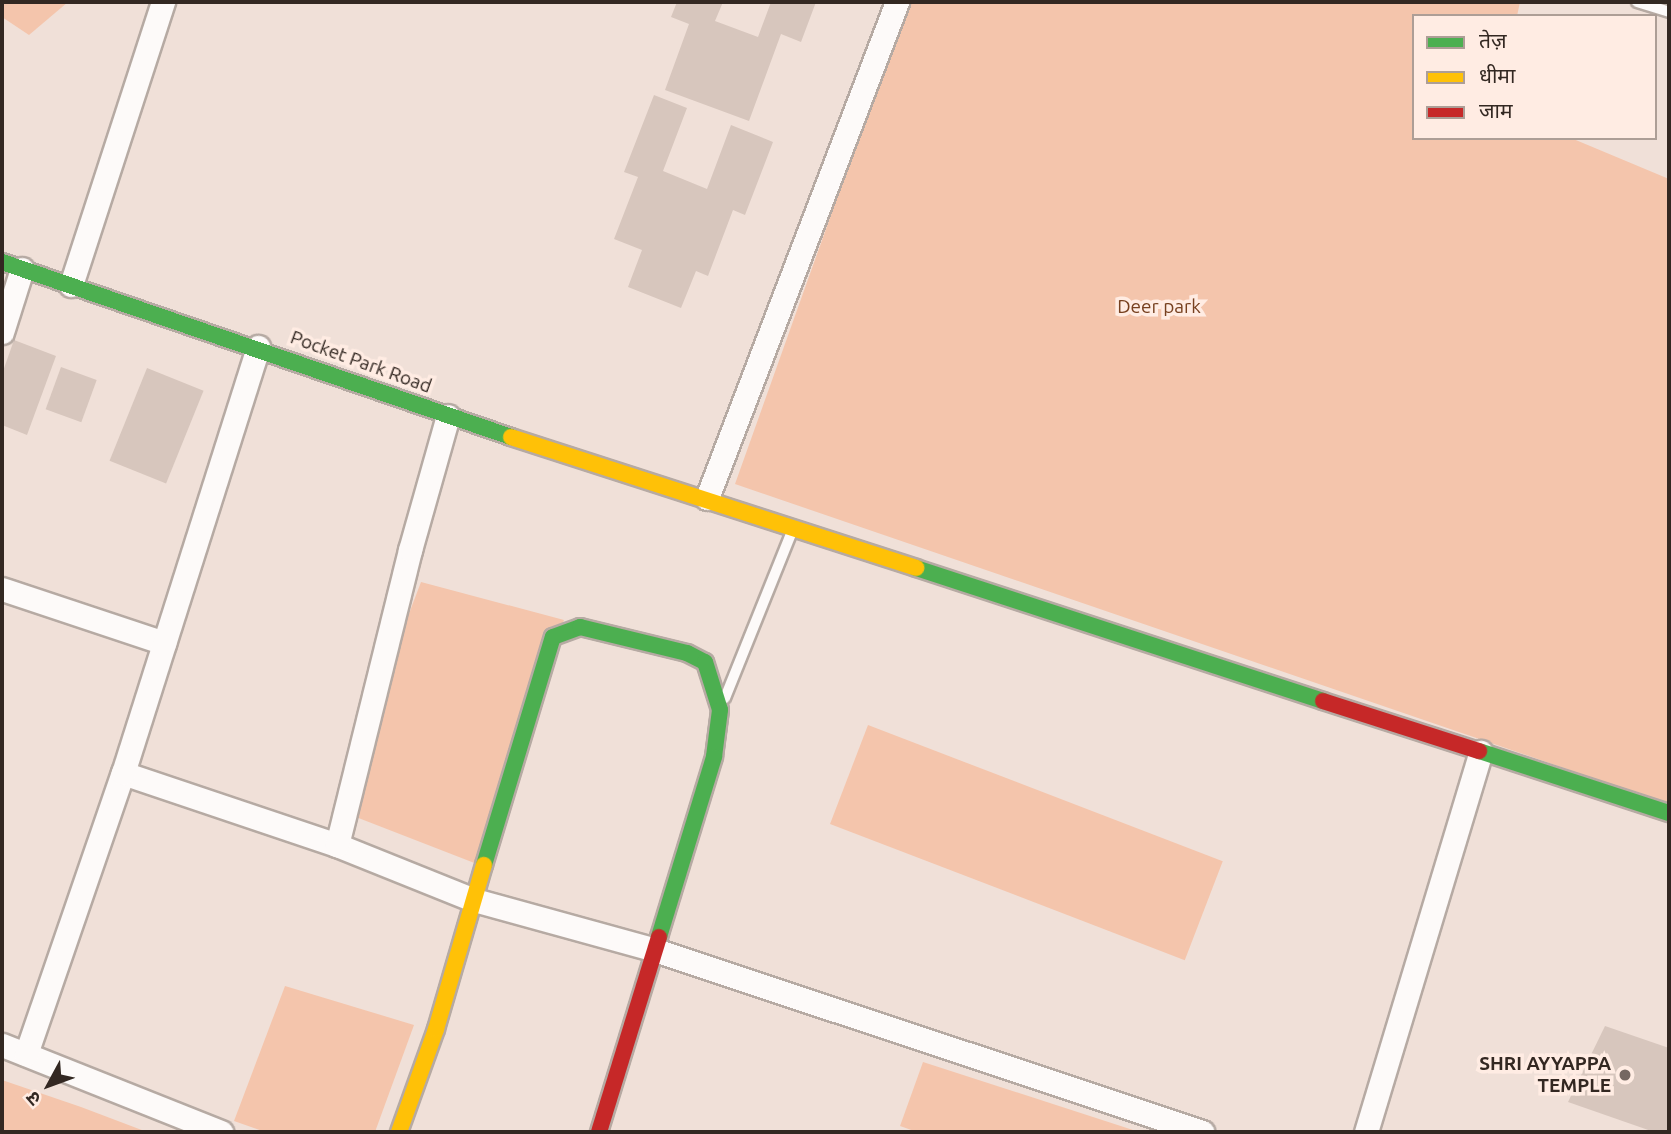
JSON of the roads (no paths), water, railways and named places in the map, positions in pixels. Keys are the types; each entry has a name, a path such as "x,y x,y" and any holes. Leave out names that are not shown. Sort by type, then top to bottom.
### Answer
{"street":[{"path":"71,285 163,2"},
{"path":"706,498 897,2"},
{"path":"2,332 12,265"},
{"name":"Pocket Park Road","path":"12,265 258,347 448,416 794,526 1669,813"},
{"path":"26,1054 123,773 258,347"},
{"path":"337,845 410,550 448,416"},
{"path":"2,589 164,643"},
{"path":"399,1132 436,1029 553,637 580,627 687,653 705,662 720,710 714,757 652,949 629,1044 599,1132"},
{"path":"1366,1132 1481,752"},
{"path":"123,773 337,845 474,900 652,949 1202,1132"},
{"path":"2,1045 220,1132"}],"lane":[{"path":"1637,2 1669,12"},
{"path":"720,710 794,526"}],"place":[{"name":"SHRI AYYAPPA TEMPLE","path":"1625,1075"}],"park label":[{"name":"Deer park","path":"1159,307"}]}
